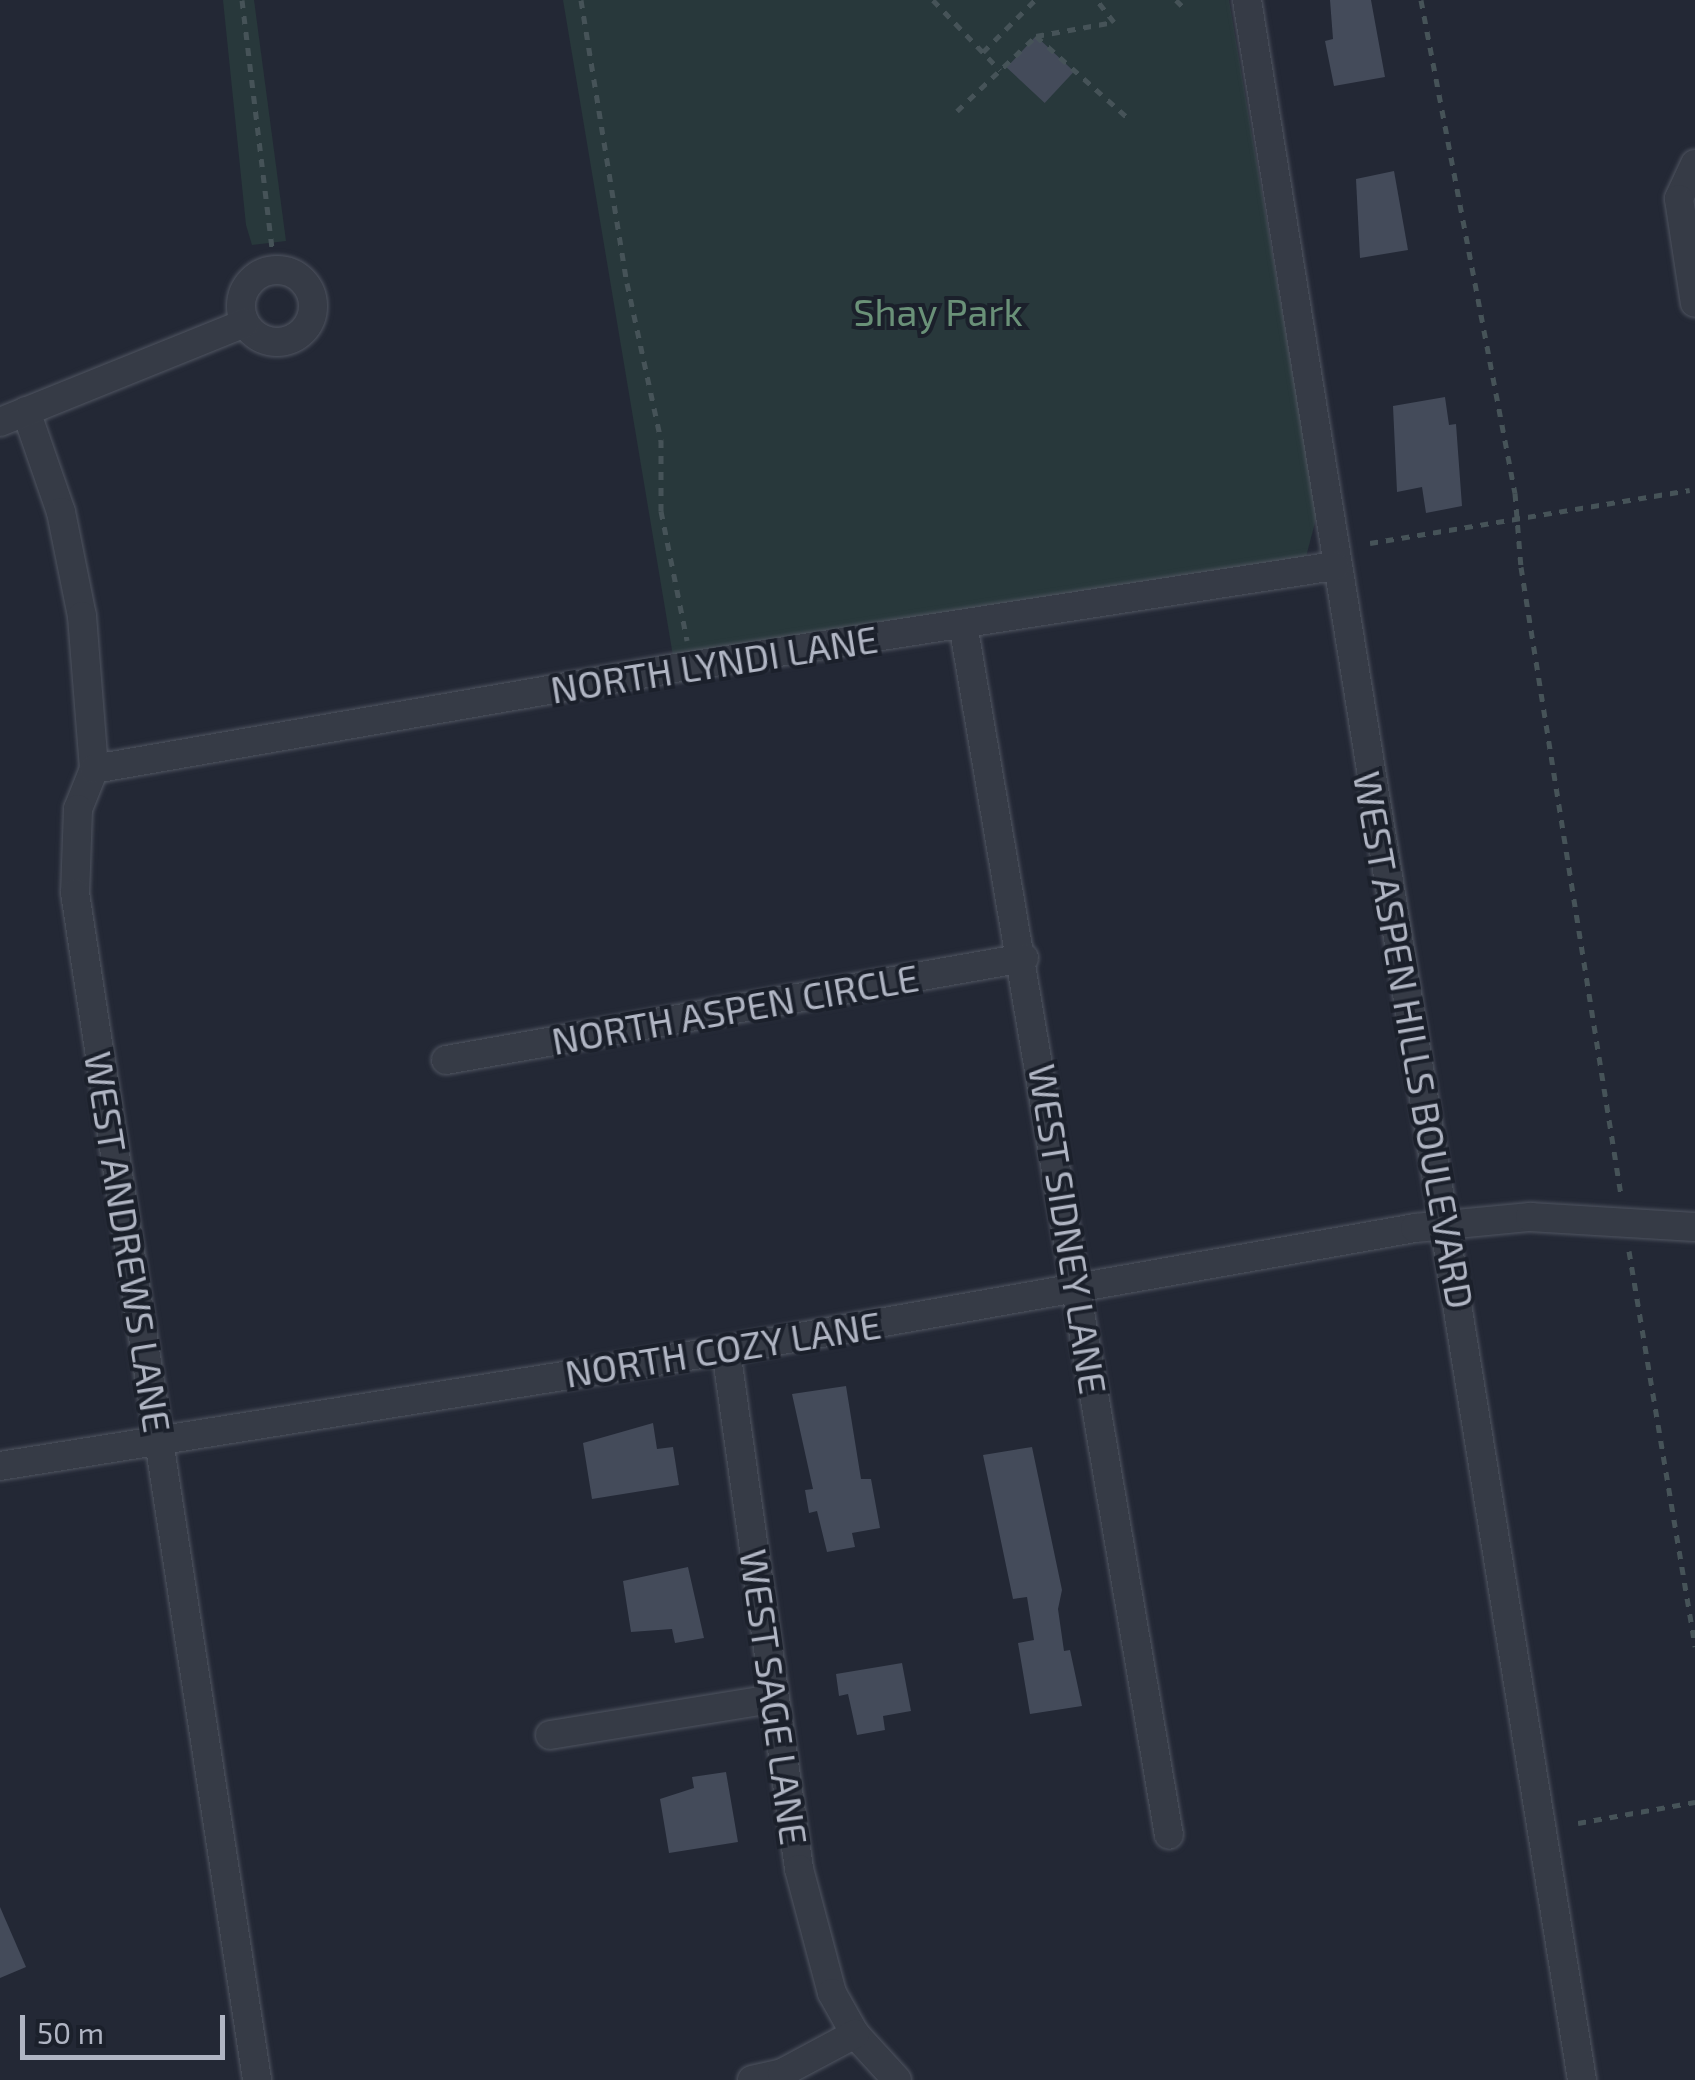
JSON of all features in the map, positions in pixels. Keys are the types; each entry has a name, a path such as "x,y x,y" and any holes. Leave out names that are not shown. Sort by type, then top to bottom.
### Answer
{"street":[{"name":"WEST ASPEN HILLS BOULEVARD","path":"1247,0 1582,2080"},
{"path":"1693,166 1679,198 1695,303"},
{"path":"13,416 245,323"},
{"name":"WEST ANDREWS LANE","path":"13,416 61,512 82,616 94,769 78,809 74,893 257,2080"},
{"name":"NORTH LYNDI LANE","path":"94,769 962,624 1336,566"},
{"name":"WEST SIDNEY LANE","path":"962,624 1024,958 1170,1835"},
{"name":"NORTH ASPEN CIRCLE","path":"446,1060 1024,958"},
{"name":"NORTH COZY LANE","path":"0,1466 726,1350 1445,1225 1530,1218 1695,1227"},
{"name":"WEST SAGE LANE","path":"726,1350 772,1700 817,1948 855,2034 897,2080"},
{"path":"550,1734 772,1700"},
{"path":"752,2080 782,2073 855,2034"}],"path":[{"path":"242,0 272,247"},
{"path":"581,0 626,282 661,440 661,511 687,640"},
{"path":"933,0 1000,70"},
{"path":"983,52 1036,0"},
{"path":"957,110 1036,36 1114,22 1098,0"},
{"path":"1176,0 1187,12"},
{"path":"1421,0 1519,517 1521,567 1695,1647"},
{"path":"1036,36 1128,118"},
{"path":"1370,543 1690,490"},
{"path":"1578,1823 1695,1802"}],"green space":[{"path":"223,0 254,0 286,241 252,245 246,225"},
{"name":"Shay Park","path":"563,0 1229,0 1317,515 1302,572 675,668"}],"building":[{"path":"1330,0 1371,0 1385,77 1334,86 1325,41 1333,39"},
{"path":"1036,36 1074,71 1045,103 1007,67"},
{"path":"1394,171 1408,250 1360,258 1356,179"},
{"path":"1445,397 1449,425 1456,424 1462,506 1426,513 1422,487 1397,492 1393,406"},
{"path":"846,1386 861,1479 871,1479 880,1528 852,1533 855,1547 827,1552 817,1511 809,1513 805,1490 813,1489 792,1394"},
{"path":"653,1423 657,1449 673,1447 679,1485 592,1499 583,1443"},
{"path":"1032,1447 1062,1590 1058,1609 1064,1651 1070,1650 1082,1706 1030,1714 1018,1643 1034,1640 1027,1597 1013,1599 983,1455"},
{"path":"688,1567 704,1638 675,1643 672,1629 631,1632 623,1581"},
{"path":"902,1663 911,1711 883,1716 885,1730 857,1735 848,1694 839,1696 836,1674"},
{"path":"726,1772 738,1842 669,1853 660,1799 694,1788 692,1777"},
{"path":"0,1907 26,1967 0,1978"}]}
